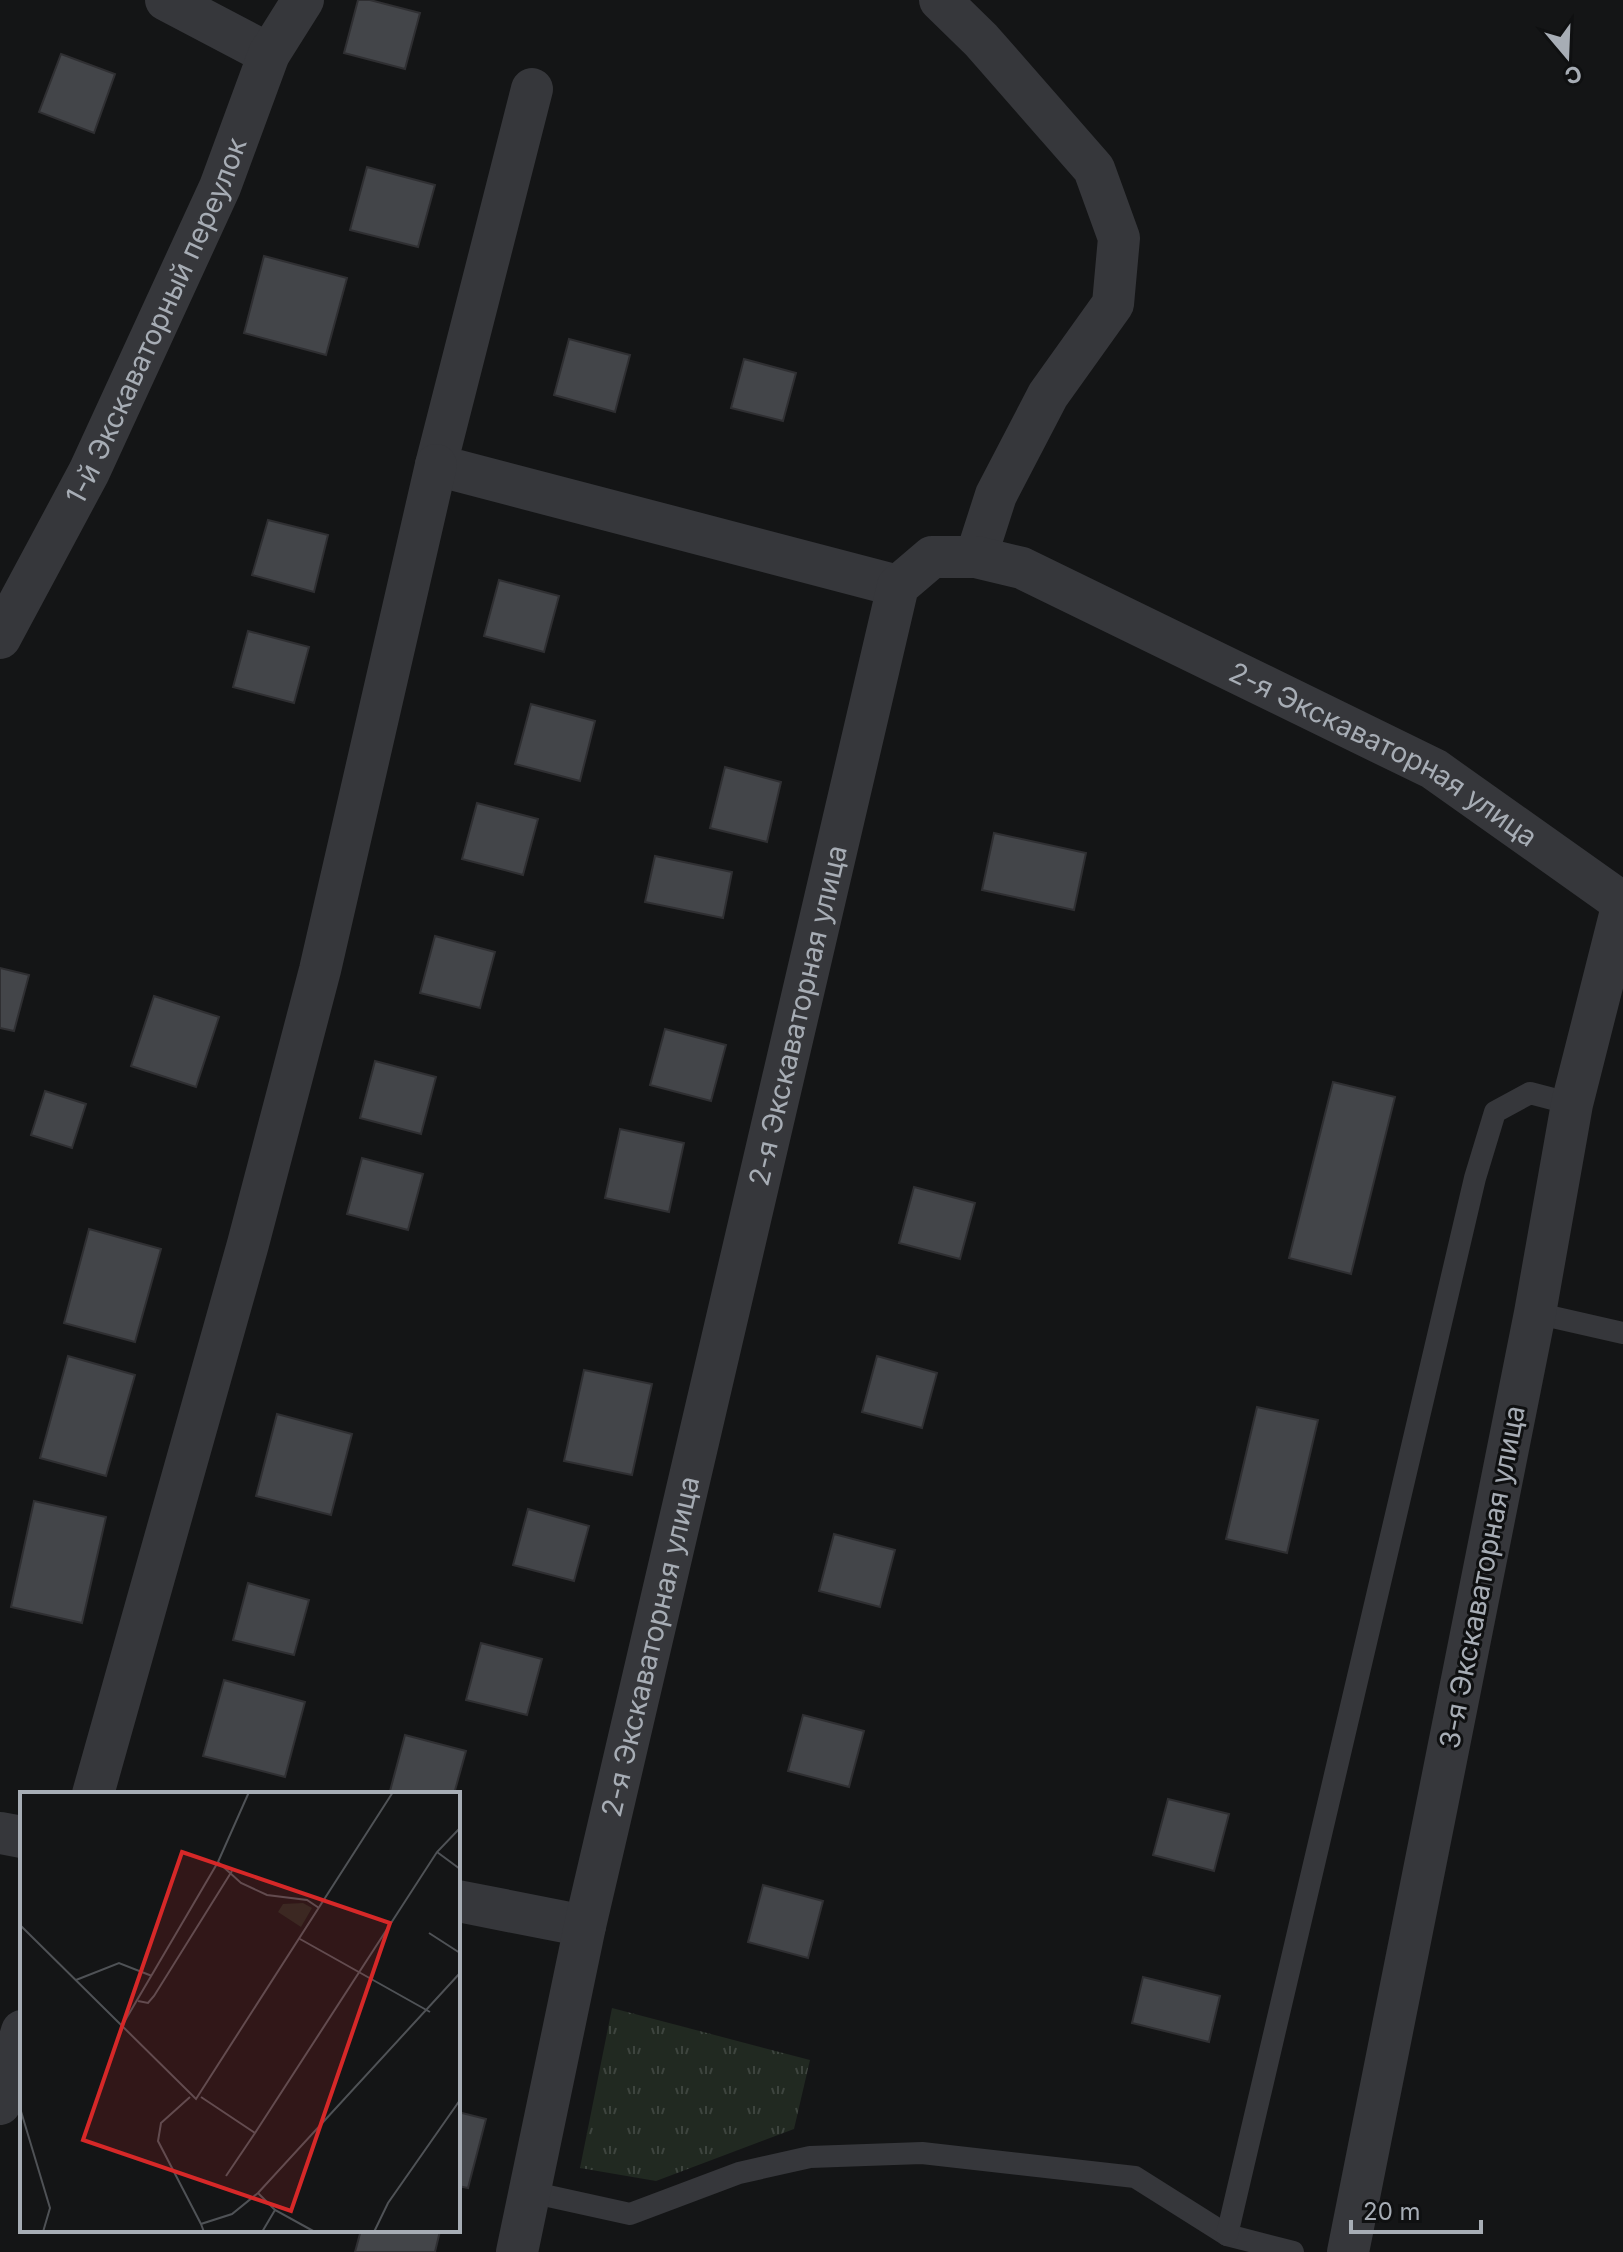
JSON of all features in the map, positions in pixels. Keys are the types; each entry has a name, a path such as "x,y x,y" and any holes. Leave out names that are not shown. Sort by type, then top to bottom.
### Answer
{"street":[{"path":"166,0 269,54"},
{"name":"1-й Экскаваторный переулок","path":"0,638 89,472 220,187 269,54 303,0"},
{"path":"940,0 981,40 1094,169 1119,238 1113,304 1048,395 996,495 976,557"},
{"path":"94,1792 248,1244 320,970 436,465 532,89"},
{"path":"436,465 898,586"},
{"name":"2-я Экскаваторная улица","path":"517,2252 585,1926 898,586 932,557 976,557 1022,568 1434,769 1623,903"},
{"name":"3-я Экскаваторная улица","path":"1348,2252 1535,1313 1572,1104 1623,903"},
{"path":"0,1833 20,1837"},
{"path":"460,1901 585,1926"},
{"path":"0,2104 20,2038"}],"lane":[{"path":"1227,2235 1475,1178 1495,1112 1530,1093 1572,1104"},
{"path":"1535,1313 1623,1333"},
{"path":"530,2192 630,2214 739,2173 810,2157 922,2153 1135,2177 1227,2235 1293,2252"}],"green space":[{"path":"612,2008 810,2060 794,2129 656,2181 580,2168"}],"building":[{"path":"358,0 370,0 420,13 405,69 344,53"},
{"path":"61,54 115,74 94,133 39,112"},
{"path":"367,167 435,185 418,247 350,230"},
{"path":"264,256 347,278 326,355 244,333"},
{"path":"569,339 630,355 615,412 554,395"},
{"path":"744,359 796,373 783,421 731,408"},
{"path":"268,520 328,535 314,592 252,575"},
{"path":"499,580 559,596 544,652 484,636"},
{"path":"248,631 309,647 294,703 233,687"},
{"path":"531,704 595,721 580,781 515,764"},
{"path":"725,767 781,782 767,842 710,828"},
{"path":"477,803 538,819 523,875 462,859"},
{"path":"994,833 1086,853 1074,910 982,890"},
{"path":"655,856 732,872 723,918 645,902"},
{"path":"435,936 495,952 480,1008 420,993"},
{"path":"0,968 29,975 14,1031 0,1028"},
{"path":"154,996 219,1017 196,1087 131,1066"},
{"path":"665,1029 726,1045 711,1101 650,1085"},
{"path":"375,1061 436,1077 421,1134 360,1118"},
{"path":"1333,1082 1395,1097 1351,1274 1289,1258"},
{"path":"45,1091 86,1104 72,1148 31,1135"},
{"path":"620,1129 684,1143 669,1212 605,1198"},
{"path":"362,1158 423,1174 408,1230 347,1214"},
{"path":"914,1187 975,1203 960,1259 899,1243"},
{"path":"89,1229 161,1249 135,1342 64,1323"},
{"path":"68,1356 135,1375 106,1476 40,1458"},
{"path":"877,1356 937,1373 922,1428 862,1412"},
{"path":"584,1370 652,1384 632,1475 564,1461"},
{"path":"1257,1407 1318,1420 1287,1553 1226,1539"},
{"path":"277,1414 352,1434 331,1515 256,1496"},
{"path":"34,1501 106,1517 82,1623 11,1607"},
{"path":"528,1509 589,1526 574,1581 513,1565"},
{"path":"834,1534 895,1550 880,1607 819,1591"},
{"path":"248,1583 309,1600 294,1655 233,1640"},
{"path":"481,1643 542,1659 527,1715 466,1700"},
{"path":"224,1680 305,1702 285,1777 203,1756"},
{"path":"803,1715 864,1731 849,1787 788,1771"},
{"path":"405,1735 466,1751 455,1792 390,1791"},
{"path":"1168,1799 1229,1814 1214,1871 1153,1855"},
{"path":"763,1885 823,1901 808,1958 748,1942"},
{"path":"1143,1977 1220,1996 1209,2042 1132,2023"},
{"path":"460,2112 486,2119 468,2188 460,2186"},
{"path":"360,2232 440,2232 435,2252 355,2252"}]}
